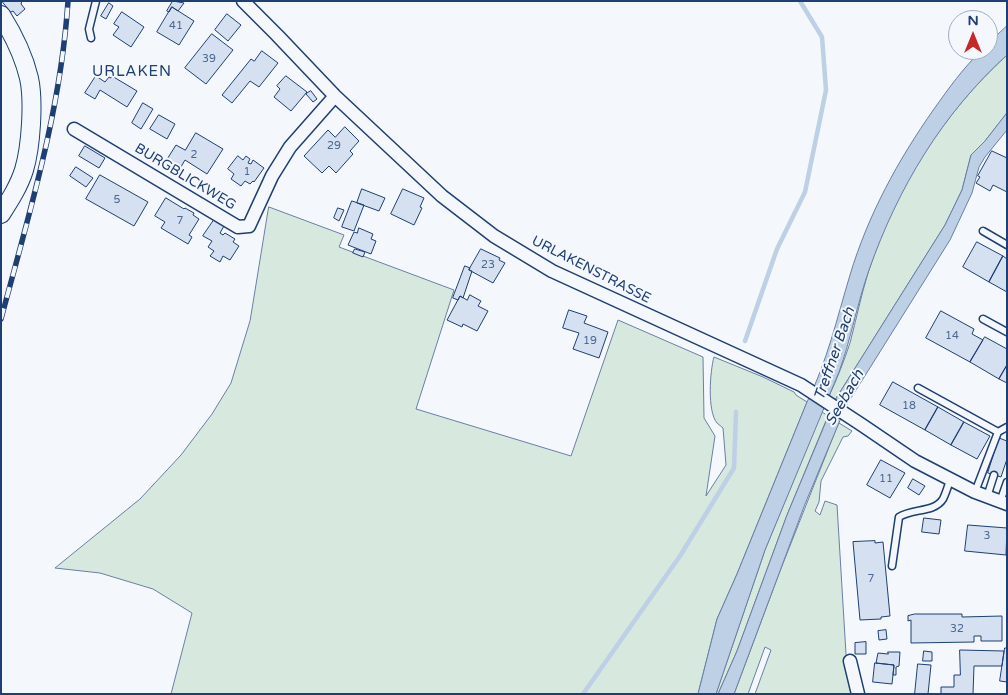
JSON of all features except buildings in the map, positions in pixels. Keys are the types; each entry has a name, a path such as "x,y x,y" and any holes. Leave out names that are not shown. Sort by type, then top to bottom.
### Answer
{"street":[{"name":"URLAKENSTRASSE","path":"242,1 335,96 442,196 494,236 552,271 801,385 915,462 981,495 1004,503"},
{"path":"1,15 21,54 29,79 31,114 29,147 24,171 14,194 1,214"},
{"name":"BURGBLICKWEG","path":"74,129 238,227 249,226 272,176 290,147 335,96"},
{"path":"850,661 858,694"}],"lane":[{"path":"91,38 89,29 96,1"},
{"path":"983,231 1007,245"},
{"path":"983,319 1007,332"},
{"path":"918,388 998,432"},
{"path":"998,432 1007,428"},
{"path":"981,495 998,432"},
{"path":"981,495 994,475"},
{"path":"892,566 899,517 906,513 935,507 943,500 950,480"},
{"name":"URLAKENSTRASSE","path":"1004,503 1007,482"}],"shaded area":[{"path":"1007,55 1007,113 985,141 971,155 962,190 945,225 835,400 829,396 850,343 868,273 892,213 923,155 942,128 962,102"},
{"path":"269,207 344,235 339,247 454,290 416,409 571,456 618,320 703,357 704,418 715,436 706,496 726,465 723,428 714,417 711,401 711,372 714,357 794,392 807,402 717,619 698,694 171,694 192,613 153,589 100,573 55,568 140,499 181,455 212,414 231,383 250,321"},
{"path":"822,412 828,416 787,515 737,651 718,694 716,694 765,550"},
{"path":"839,423 852,431 848,436 843,437 821,481 819,502 815,511 820,515 825,501 837,505 846,654 853,694 755,694 771,650 765,647 748,694 734,694 780,571"}],"water":[{"name":"Treffner Bach","path":"1007,26 1007,55 962,102 942,127 908,181 894,210 869,270 839,372 765,550 716,694 698,694 717,619 814,387 831,340 857,253 875,210 908,148 956,78 973,60 998,60 998,35"},
{"name":"Seebach","path":"1007,113 1007,130 979,167 972,193 950,240 846,406 805,504 734,694 718,694 737,651 787,515 835,400 945,225 962,190 971,155 985,141"}],"waterway":[{"path":"745,341 777,249 805,192 826,90 822,37 800,1"},
{"path":"583,694 680,556 734,468 736,412"}],"railway":[{"path":"1,319 33,201 51,122 59,82 68,1"}],"district":[{"name":"URLAKEN","path":"132,72"}]}
